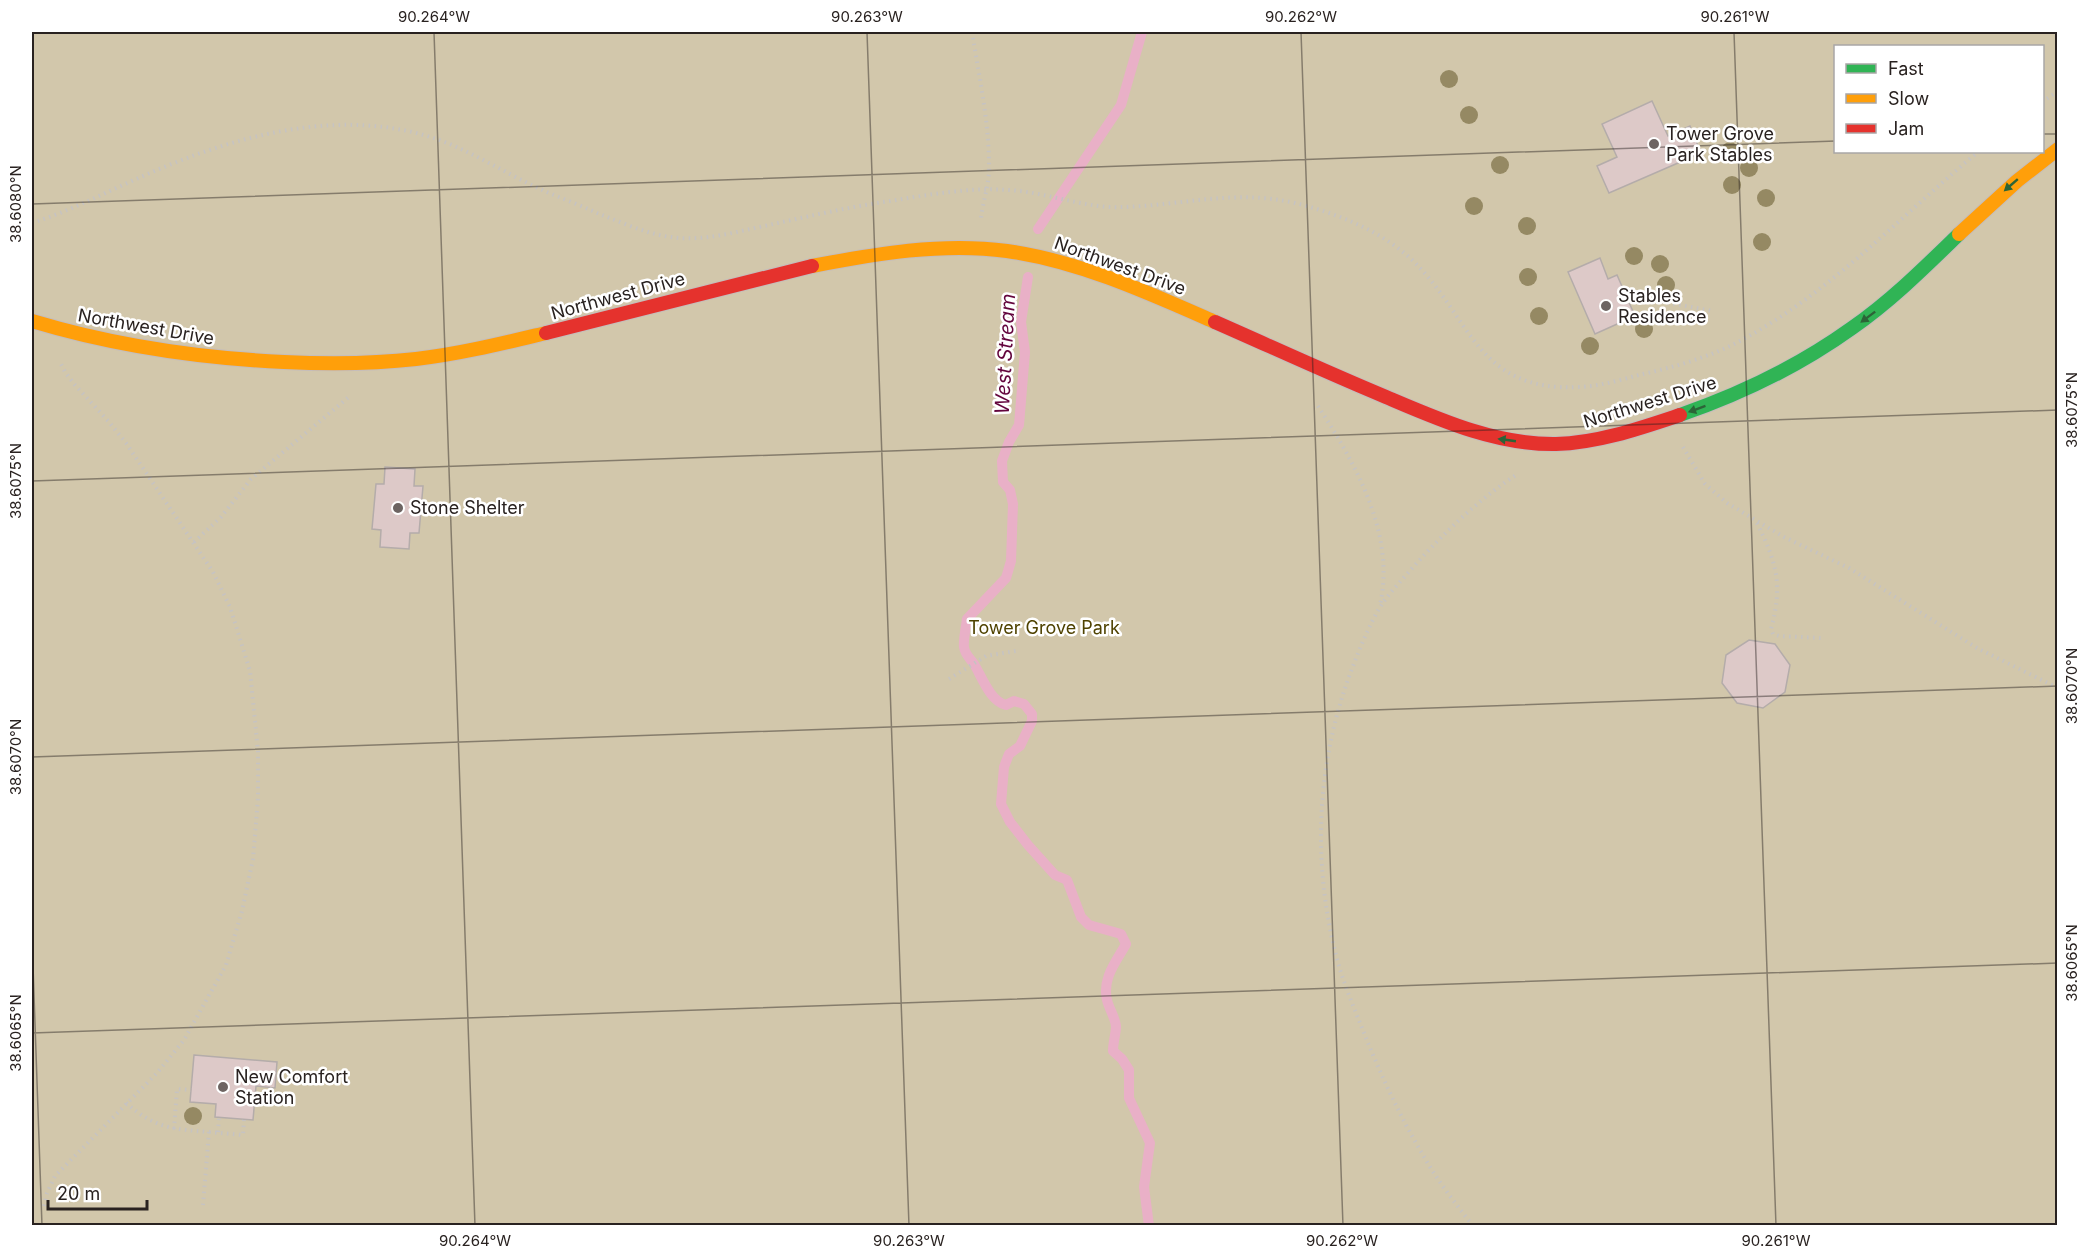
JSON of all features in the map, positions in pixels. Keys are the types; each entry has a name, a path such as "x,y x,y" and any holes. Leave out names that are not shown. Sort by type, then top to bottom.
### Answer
{"street":[{"name":"Northwest Drive","path":"32,321 109,343 168,353 248,361 365,363 416,360 540,335 736,283 868,256 926,249 1012,251 1083,269 1178,305 1462,429 1502,440 1548,444 1580,442 1660,422 1714,403 1751,389 1821,351 1873,314 2010,186 2058,149"}],"path":[{"path":"972,32 986,121 989,171 981,218"},
{"path":"2044,101 2058,91"},
{"path":"32,223 63,213 151,172 201,153 284,130 341,125 393,126 428,135 460,148 538,188 619,221 678,238 723,236 884,202 987,190 1008,190 1069,199 1086,204 1123,207 1226,196 1289,201 1319,209 1382,237 1409,257 1432,281 1483,353 1500,368 1522,379 1550,386 1581,387 1674,367 1730,346 1784,316 1838,276 1977,153"},
{"path":"1626,295 1713,311"},
{"path":"44,1206 46,1193 56,1176 157,1073 184,1040 226,965 242,911 253,859 258,798 258,751 250,671 230,608 213,572 194,542 126,443 65,372 59,354"},
{"path":"194,542 221,517 250,479 292,443 344,404 356,390"},
{"path":"1316,402 1352,463 1378,525 1384,572 1380,608"},
{"path":"1681,444 1705,484 1715,494 1756,521 1849,568 1977,648 2058,688"},
{"path":"1473,1226 1422,1154 1370,1047 1348,994 1335,951 1327,908 1321,846 1322,798 1333,727 1344,690 1361,646 1380,608 1398,584 1451,527 1503,483 1523,471"},
{"path":"1756,521 1768,546 1777,575 1778,598 1771,629 1773,634 1821,638"},
{"path":"949,679 986,656 1016,651"},
{"path":"174,1129 177,1089 191,1090"},
{"path":"126,1103 140,1115 162,1127 174,1129 243,1135 244,1120"},
{"path":"218,1132 219,1118"},
{"path":"203,1205 209,1132"}],"green space":[{"name":"Tower Grove Park","path":"32,32 2057,32 2057,1225 32,1225"}],"building":[{"name":"Tower Grove Park Stables","path":"1652,101 1668,136 1690,126 1701,153 1609,193 1597,166 1617,157 1602,124"},
{"name":"Stables Residence","path":"1600,258 1608,279 1617,275 1635,316 1595,334 1568,272"},
{"name":"Stone Shelter","path":"385,467 415,469 414,486 423,486 419,533 410,533 409,549 380,547 381,530 372,529 376,484 384,484"},
{"path":"1749,640 1775,644 1790,665 1785,692 1763,708 1737,703 1722,683 1726,655"},
{"name":"New Comfort Station","path":"194,1055 277,1062 275,1088 256,1086 253,1120 215,1117 216,1104 190,1102"}],"waterway":[{"name":"West Stream","path":"1038,229 1121,105 1142,32"},
{"name":"West Stream","path":"1028,277 1021,322 1025,352 1019,425 1002,461 1003,482 1010,490 1013,504 1011,561 1006,578 967,619 964,647 995,699 1006,705 1014,701 1024,704 1032,714 1032,721 1020,746 1009,754 1004,767 1001,804 1010,822 1055,875 1067,880 1081,917 1089,925 1121,934 1126,944 1108,977 1106,992 1116,1024 1113,1051 1129,1070 1129,1098 1150,1143 1144,1187 1149,1226"}],"traffic: fast":[{"path":"1680,415 1769,378 1832,342 1894,295 1959,234"}],"traffic: slow":[{"path":"1959,234 2017,181 2058,149"},
{"path":"812,266 884,254 933,249 1007,251 1087,270 1139,289 1215,322"},
{"path":"32,321 126,344 188,354 317,363 383,362 432,357 546,333"}],"traffic: jam":[{"path":"546,333 812,266"},
{"path":"1215,322 1427,414 1490,436 1534,443 1572,443 1619,434 1680,415"}],"place":[{"name":"Tower Grove Park Stables","path":"1654,144"},
{"name":"Stables Residence","path":"1606,306"},
{"name":"Stone Shelter","path":"398,508"},
{"name":"New Comfort Station","path":"223,1087"}]}
